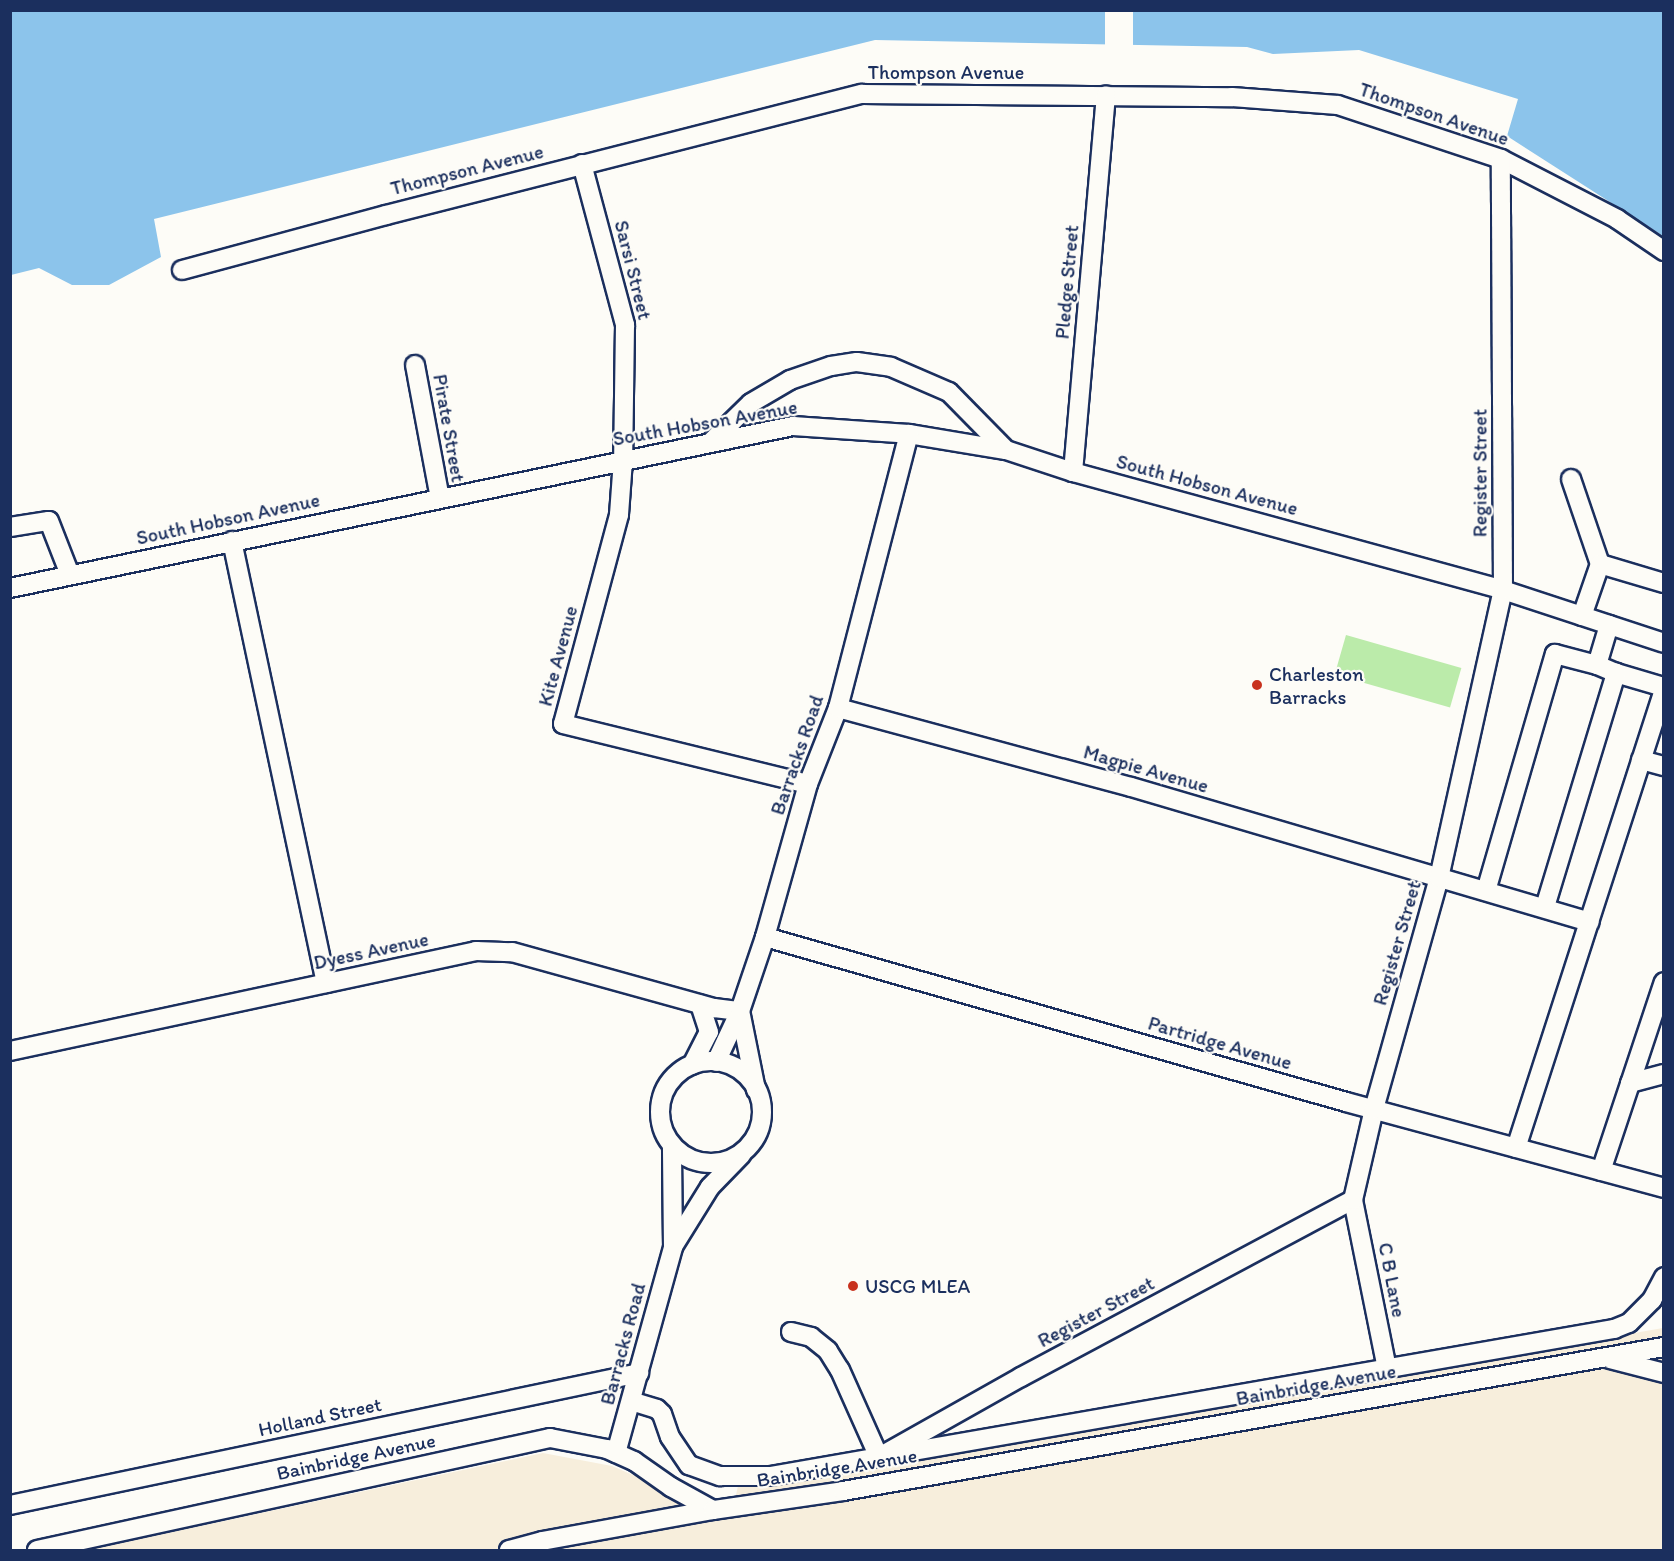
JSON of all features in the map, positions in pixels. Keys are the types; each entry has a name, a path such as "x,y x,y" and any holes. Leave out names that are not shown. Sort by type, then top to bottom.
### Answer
{"street":[{"name":"Thompson Avenue","path":"182,270 582,164 862,94 1232,97 1338,105 1501,159 1617,219 1664,251"},
{"name":"Pledge Street","path":"1073,472 1106,95"},
{"name":"Register Street","path":"879,1456 1021,1377 1353,1200 1374,1109 1439,878 1503,590 1501,159"},
{"name":"Sarsi Street","path":"582,164 625,325 623,460"},
{"path":"710,443 751,403 790,380 831,366 857,362 891,367 949,392 1006,450"},
{"name":"Pirate Street","path":"415,365 440,498"},
{"name":"South Hobson Avenue","path":"10,588 793,426 909,434 1006,450 1073,472 1503,590 1664,643"},
{"name":"Barracks Road","path":"716,1062 740,1011 765,937 808,784 838,708 909,434"},
{"name":"Kite Avenue","path":"623,460 619,515 563,724 808,784"},
{"path":"1571,479 1600,564 1582,616"},
{"path":"10,527 49,521 70,575"},
{"path":"232,542 326,983"},
{"path":"1600,564 1664,583"},
{"path":"1597,665 1609,625"},
{"path":"1486,891 1555,654 1597,665 1664,689 1516,1148"},
{"path":"1545,907 1616,673"},
{"name":"Magpie Avenue","path":"838,708 1131,787 1590,922"},
{"path":"1641,760 1664,766"},
{"name":"Partridge Avenue","path":"765,937 1374,1109 1664,1188"},
{"name":"Dyess Avenue","path":"10,1051 476,951 512,952 700,1004 740,1011"},
{"path":"1601,1171 1664,982"},
{"path":"700,1004 709,1032 692,1065 672,1079 661,1100 660,1116 663,1132 672,1146 684,1156 699,1162 717,1163 734,1158 748,1147"},
{"path":"740,1011 756,1090"},
{"path":"673,1247 710,1187 730,1170 748,1147 758,1132 762,1116 760,1098 752,1082 740,1070 716,1062 692,1065"},
{"path":"1630,1083 1664,1074"},
{"path":"672,1146 673,1247"},
{"name":"C B Lane","path":"1353,1200 1387,1368"},
{"name":"Barracks Road","path":"616,1453 673,1247"},
{"path":"631,1401 657,1409 662,1414 670,1437 689,1465 720,1476 770,1476 1614,1329 1629,1323 1652,1300 1664,1277"},
{"path":"791,1332 811,1337 828,1351 845,1379 879,1456"},
{"name":"Bainbridge Avenue","path":"37,1551 550,1438 616,1453 713,1510 843,1491 1664,1347"},
{"path":"1603,1357 1664,1373"},
{"name":"Holland Street","path":"10,1505 639,1373"},
{"path":"509,1551 542,1541 713,1510"}],"shaded area":[{"path":"1663,1328 1663,1550 88,1550 543,1453 612,1466 731,1517 738,1486 758,1486"}],"green space":[{"path":"1346,635 1461,668 1450,707 1335,674"}],"water":[{"path":"10,11 1663,11 1663,236 1507,136 1518,99 1359,50 1273,54 1247,47 875,40 154,219 161,257 109,285 72,285 39,268 11,275"}],"pier":[{"path":"1105,11 1133,11 1133,46 1105,46"}],"place":[{"name":"Charleston Barracks","path":"1257,685"},
{"name":"USCG MLEA","path":"853,1286"}]}
